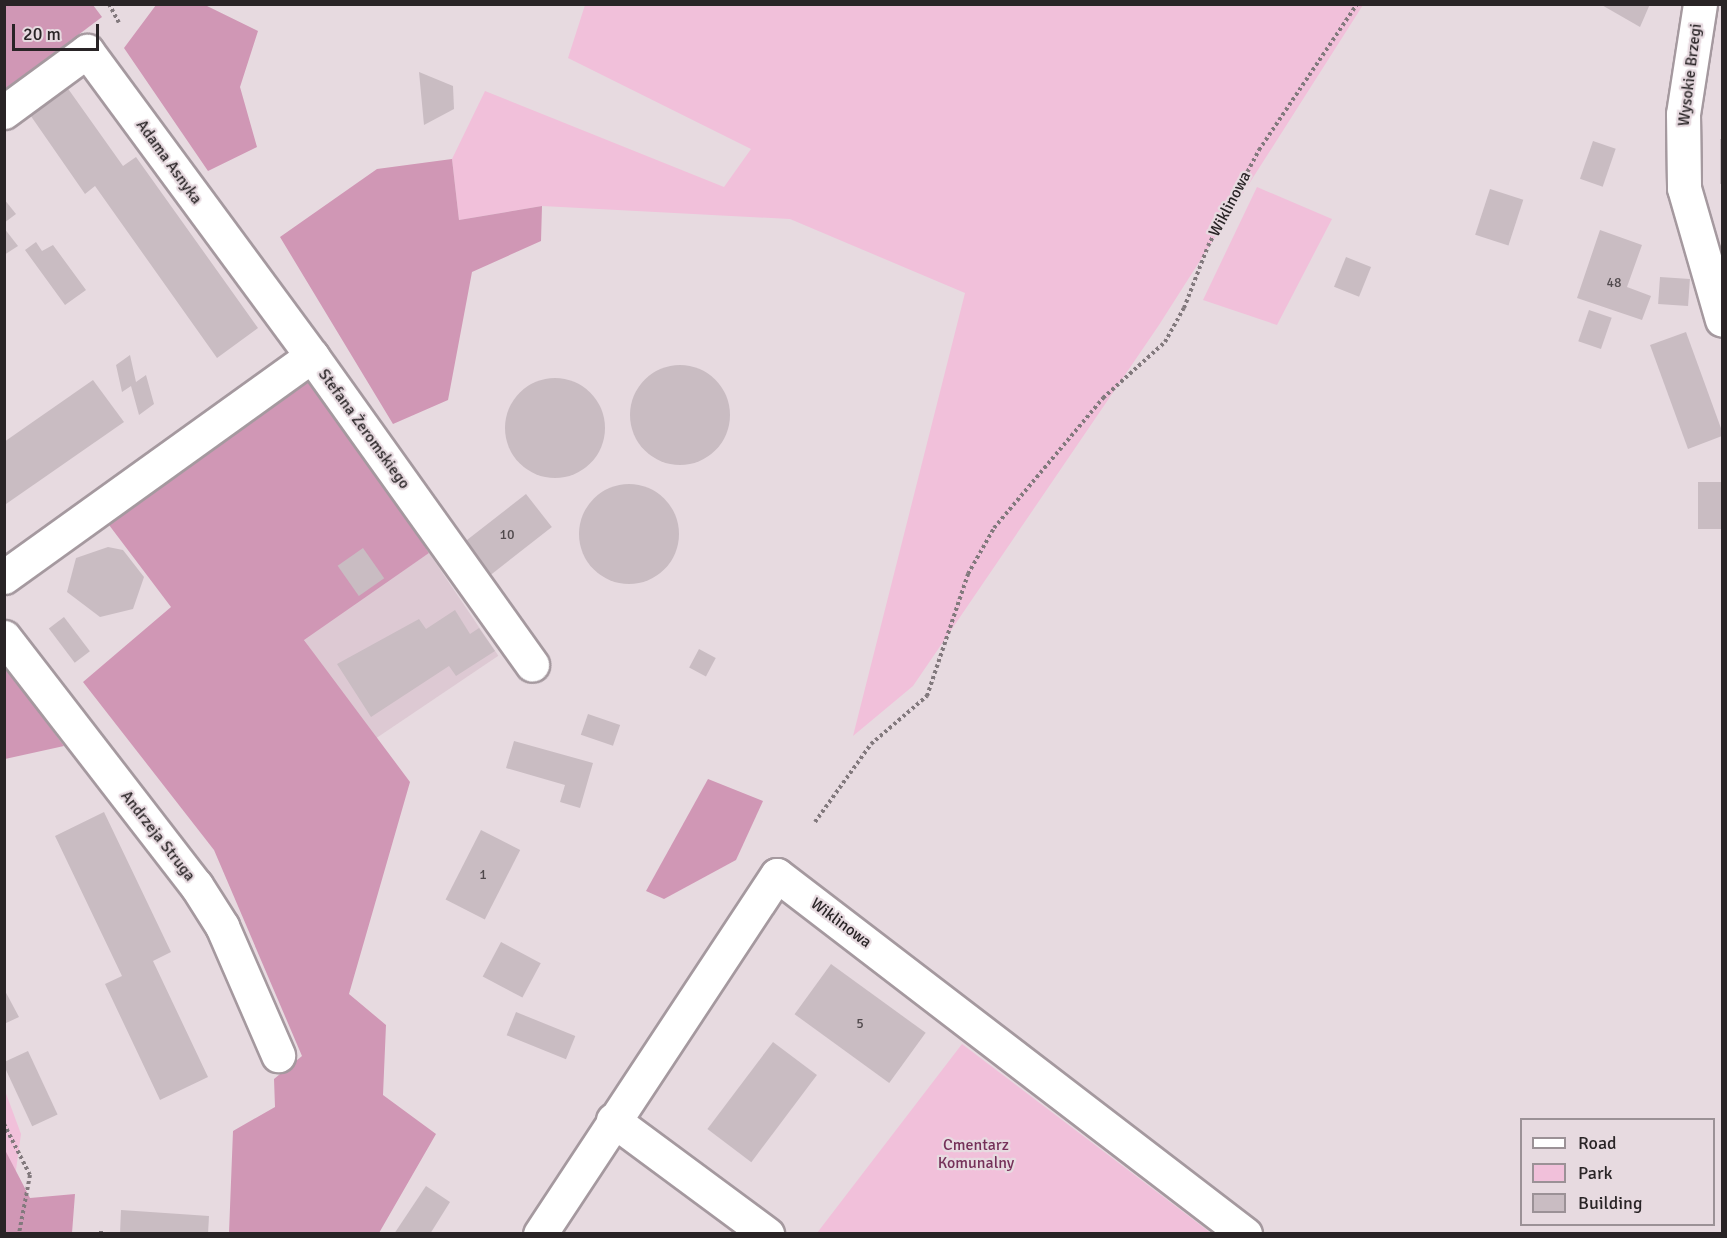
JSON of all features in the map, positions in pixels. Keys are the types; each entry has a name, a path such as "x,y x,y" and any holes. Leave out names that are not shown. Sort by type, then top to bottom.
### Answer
{"street":[{"name":"Wysokie Brzegi","path":"1700,4 1683,114 1684,188 1722,320"},
{"name":"Adama Asnyka","path":"4,112 87,51 312,356"},
{"name":"Stefana Żeromskiego","path":"4,578 312,356 532,664"},
{"name":"Andrzeja Struga","path":"4,636 201,893 222,926 278,1055"},
{"name":"Wiklinowa","path":"540,1233 612,1120 777,875 1245,1233"},
{"path":"612,1120 767,1233"}],"path":[{"path":"109,4 119,23"},
{"name":"Wiklinowa","path":"814,822 871,744 927,696 944,636 980,552 1102,398 1165,342 1184,308 1208,246 1259,150 1357,4"},
{"path":"4,1124 30,1174 19,1233"}],"shaded area":[{"path":"5,4 93,5 102,17 5,90"},
{"path":"156,5 205,5 258,31 240,87 257,147 208,171 124,48"},
{"path":"452,159 459,220 542,206 541,241 472,272 448,400 393,424 280,237 377,169"},
{"path":"298,378 318,380 429,553 304,640 410,782 349,994 386,1025 383,1095 436,1134 379,1233 229,1233 233,1131 275,1107 274,1079 302,1056 214,850 83,682 171,607 106,521"},
{"path":"429,553 498,656 372,741 303,638"},
{"path":"5,666 64,746 5,759"},
{"path":"708,779 763,801 736,860 664,899 646,891"},
{"path":"4,1148 30,1198 75,1194 72,1233 5,1233"}],"green space":[{"path":"585,5 1363,5 1159,325 913,686 853,736 965,293 790,219 542,206 459,220 452,159 485,91 724,187 751,149 568,58"},
{"path":"1257,187 1332,219 1277,325 1203,300"},
{"name":"Cmentarz Komunalny","path":"962,1044 1211,1233 817,1233"},
{"path":"4,1088 21,1134 7,1234 4,1233"}],"building":[{"path":"1600,4 1650,4 1640,27"},
{"path":"419,72 453,86 454,109 424,125"},
{"path":"64,83 123,166 136,157 258,328 217,358 95,186 85,194 26,109"},
{"path":"1720,139 1722,139 1722,184 1720,184"},
{"path":"1593,141 1616,149 1603,187 1580,179"},
{"path":"1490,189 1523,200 1508,245 1475,235"},
{"path":"4,199 16,214 4,223"},
{"path":"4,228 18,246 4,255"},
{"path":"1600,230 1642,245 1627,287 1651,296 1642,320 1577,298"},
{"path":"36,242 42,251 53,245 86,290 65,305 25,250"},
{"path":"1346,257 1371,267 1359,297 1334,287"},
{"path":"1660,277 1690,279 1688,306 1658,304"},
{"path":"1589,310 1612,318 1601,349 1578,341"},
{"path":"1686,332 1722,431 1722,436 1688,449 1650,345"},
{"path":"130,355 136,382 146,375 154,404 139,415 131,386 122,392 116,365"},
{"path":"680,365 699,369 715,380 726,396 730,415 726,434 715,450 699,461 680,465 661,461 645,450 634,434 630,415 634,396 645,380 661,369"},
{"path":"555,378 574,382 590,393 601,409 605,428 601,447 590,463 574,474 555,478 536,474 520,463 509,447 505,428 509,409 520,393 536,382"},
{"path":"93,380 124,422 6,504 4,442"},
{"path":"1698,482 1722,482 1722,529 1698,529"},
{"path":"629,484 648,488 664,499 675,515 679,534 675,553 664,569 648,580 629,584 610,580 594,569 583,553 579,534 583,515 594,499 610,488"},
{"path":"526,494 552,527 488,577 462,544"},
{"path":"108,547 123,550 144,577 133,609 100,617 67,592 76,558"},
{"path":"363,548 384,578 359,596 338,566"},
{"path":"455,610 470,634 479,628 495,651 456,676 449,666 371,717 337,664 419,619 426,629"},
{"path":"64,617 90,651 75,663 49,628"},
{"path":"699,649 716,658 706,676 689,668"},
{"path":"588,714 620,725 613,746 581,735"},
{"path":"514,741 593,763 580,808 560,802 565,785 506,768"},
{"path":"104,812 171,952 153,961 208,1077 160,1100 105,984 122,976 55,836"},
{"path":"481,830 520,850 485,919 446,899"},
{"path":"501,942 541,963 522,998 483,976"},
{"path":"831,964 926,1033 889,1083 795,1014"},
{"path":"4,989 19,1017 4,1024"},
{"path":"516,1012 575,1036 566,1059 507,1035"},
{"path":"773,1042 817,1075 751,1162 707,1129"},
{"path":"28,1051 58,1114 32,1126 4,1066 4,1062"},
{"path":"426,1186 450,1202 430,1234 394,1234"},
{"path":"121,1210 209,1216 208,1234 120,1234"}]}
